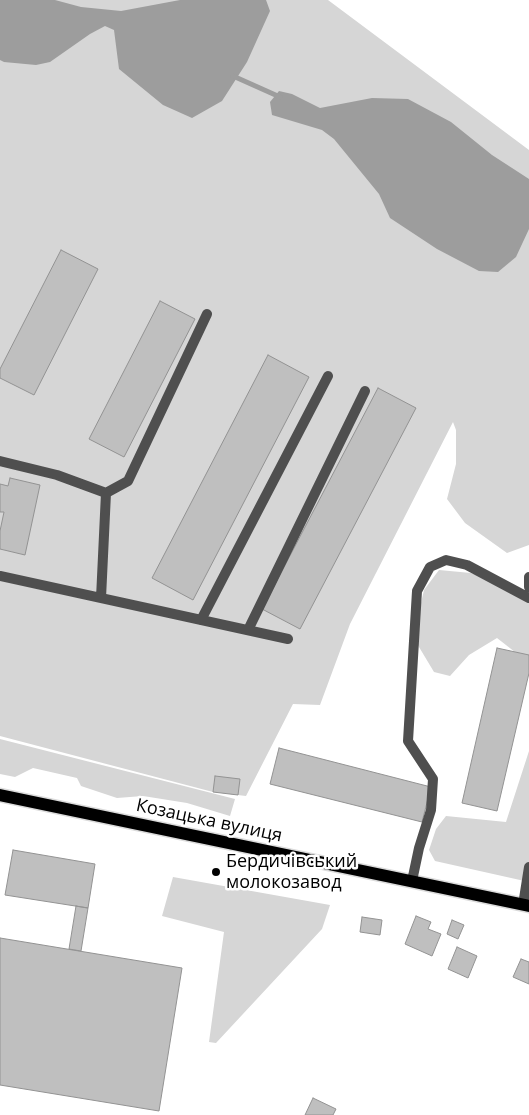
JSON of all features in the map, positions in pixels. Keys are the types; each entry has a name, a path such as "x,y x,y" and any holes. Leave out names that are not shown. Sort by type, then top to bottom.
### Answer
{"main road":[{"name":"Козацька вулиця","path":"0,794 526,905"}],"lane":[{"path":"106,494 128,481 207,314"},
{"path":"201,620 328,376"},
{"path":"248,630 364,391"},
{"path":"0,461 57,475 106,494"},
{"path":"101,598 106,494"},
{"path":"412,881 419,848 431,810 433,779 408,741 417,591 430,567 446,560 466,565 529,598"},
{"path":"0,576 288,639"},
{"path":"529,577 529,587"},
{"path":"526,905 529,867"}],"shaded area":[{"path":"0,0 328,0 529,150 529,545 507,553 465,523 447,499 456,464 456,430 453,422 350,624 320,705 293,704 246,796 213,792 0,736"},
{"path":"0,0 55,0 81,7 121,11 180,0 266,0 270,11 247,62 222,101 192,118 163,105 119,69 114,30 105,26 90,34 50,62 36,65 0,60"},
{"path":"279,91 292,94 320,108 372,98 408,99 451,122 492,155 529,179 529,229 516,257 498,272 479,271 437,249 390,218 379,194 334,139 322,130 272,115 270,102"},
{"path":"439,570 471,573 529,593 529,663 497,638 469,655 450,676 434,672 416,642 417,620 424,590"},
{"path":"0,739 235,799 230,816 187,803 143,796 117,798 81,786 77,778 33,768 15,777 0,774"},
{"path":"529,751 529,882 435,861 429,850 436,829 446,816 506,822"},
{"path":"173,877 330,905 322,929 216,1043 209,1042 224,932 162,916"}],"building":[{"path":"61,250 98,269 34,395 0,378 0,369"},
{"path":"160,301 195,319 124,457 89,439"},
{"path":"268,355 309,377 193,600 152,578"},
{"path":"378,388 416,408 300,629 262,609"},
{"path":"10,478 40,485 25,555 0,549 0,531 4,512 0,512 0,484 8,486"},
{"path":"497,648 529,655 529,673 497,811 462,803"},
{"path":"279,748 431,787 422,822 270,784"},
{"path":"215,776 240,779 238,795 213,792"},
{"path":"13,850 95,864 88,908 5,895"},
{"path":"76,906 88,908 81,951 69,949"},
{"path":"416,916 431,922 428,929 441,934 432,956 405,944"},
{"path":"362,917 382,920 380,935 360,932"},
{"path":"452,920 464,925 458,939 447,934"},
{"path":"0,938 182,968 159,1111 0,1085"},
{"path":"457,947 477,956 468,978 448,969"},
{"path":"521,959 529,962 529,984 513,977"},
{"path":"313,1098 336,1109 333,1115 305,1115"}],"waterway":[{"path":"233,76 280,97"}],"place":[{"name":"Бердичівський молокозавод","path":"216,872"}]}
